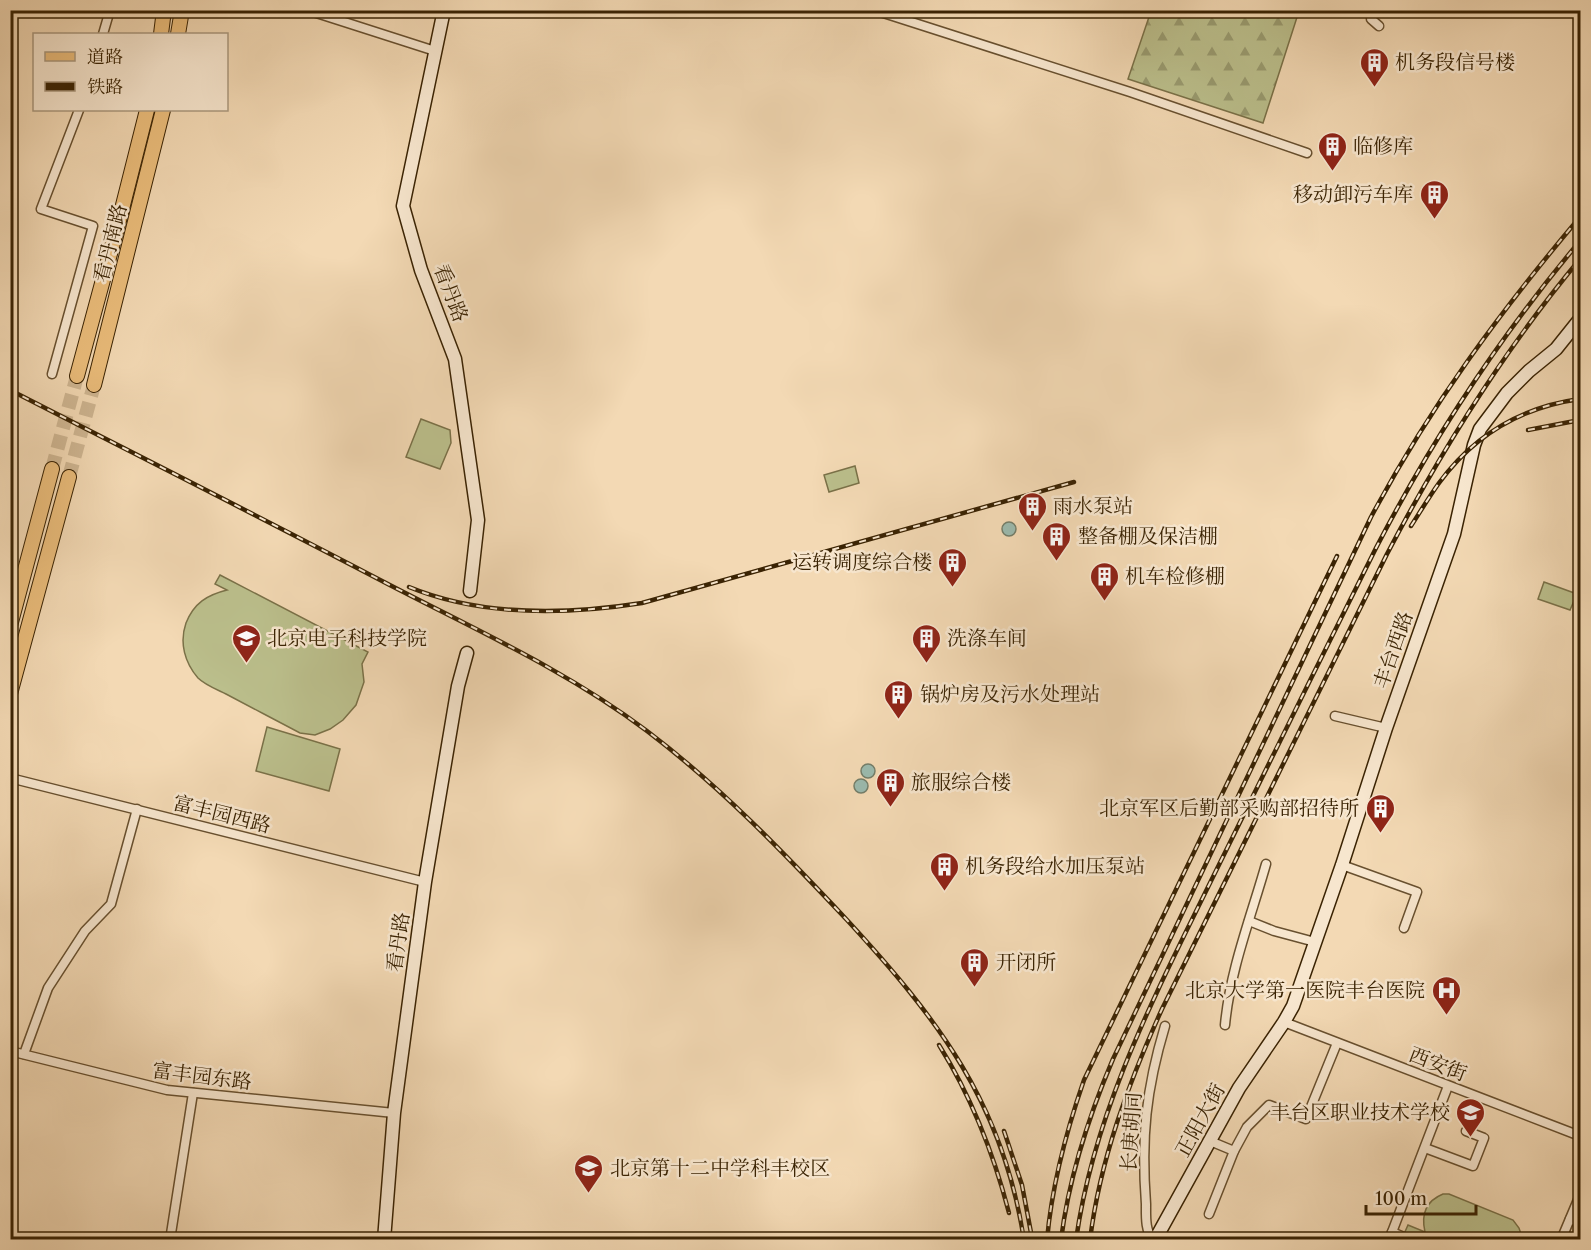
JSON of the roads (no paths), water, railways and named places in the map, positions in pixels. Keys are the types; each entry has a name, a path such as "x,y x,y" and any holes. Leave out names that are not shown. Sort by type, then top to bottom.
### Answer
{"main road":[{"path":"160,33 164,10"},
{"path":"178,33 182,10"},
{"name":"看丹南路","path":"77,376 147,111"},
{"name":"看丹南路","path":"94,385 164,111"},
{"path":"10,626 52,469"},
{"path":"10,694 16,649 69,477"}],"street":[{"path":"103,33 110,10"},
{"path":"307,10 435,51"},
{"name":"看丹路","path":"444,10 403,206 421,270 455,359 478,520 470,591"},
{"path":"874,10 1130,92 1307,153"},
{"path":"1372,10 1371,19 1379,26"},
{"path":"52,374 93,226 41,209 79,111"},
{"name":"丰台西路","path":"1284,1022 1293,1006 1454,534 1474,445 1480,429 1507,393 1556,349 1581,319"},
{"name":"看丹路","path":"384,1239 394,1113 425,882 458,686 467,653"},
{"path":"1335,716 1386,728"},
{"name":"富丰园西路","path":"10,778 425,882"},
{"path":"24,1054 48,988 85,931 111,903 137,809"},
{"path":"1225,1025 1227,1004 1266,864"},
{"path":"1342,865 1417,892 1404,928"},
{"path":"1250,921 1274,931 1315,942"},
{"name":"西安街","path":"1284,1022 1581,1136"},
{"name":"正阳大街","path":"1154,1239 1245,1079 1284,1022"},
{"name":"长庚胡同","path":"1154,1239 1149,1236 1147,1228 1144,1126 1154,1061 1165,1026"},
{"path":"1209,1214 1234,1151 1247,1127 1269,1105 1306,1119 1337,1043"},
{"name":"富丰园东路","path":"10,1051 167,1090 394,1113"},
{"path":"1411,1239 1390,1236 1448,1086"},
{"path":"170,1239 193,1093"},
{"path":"1425,1148 1473,1166 1484,1138 1466,1131"},
{"path":"1210,1141 1234,1151"},
{"path":"1560,1239 1581,1195"},
{"path":"1570,1219 1581,1223"}],"tunnel":[{"path":"52,469 77,376"},
{"path":"69,477 94,385"}],"railway":[{"path":"1061,1240 1074,1170 1095,1103 1113,1059 1371,517 1442,398 1494,325 1580,217"},
{"path":"1076,1240 1096,1147 1128,1057 1188,928 1376,548 1421,467 1469,389 1522,314 1580,241"},
{"path":"1090,1240 1101,1180 1117,1122 1162,1009 1387,554 1430,476 1476,401 1552,293 1580,259"},
{"path":"10,390 519,651 616,709 674,752 751,821 847,920 910,992 937,1029 962,1066 983,1105 1000,1146 1014,1191 1024,1240"},
{"path":"1411,526 1435,488 1453,466 1484,437 1519,416 1580,399"},
{"path":"1528,430 1580,420"},
{"path":"409,587 465,604 524,611 583,610 642,603 1074,482"},
{"path":"1047,1240 1052,1199 1061,1158 1084,1080 1337,556"},
{"path":"939,1045 951,1064 980,1126 1009,1213"},
{"path":"1004,1131 1022,1185 1032,1238"}],"place":[{"name":"机务段信号楼","path":"1374,88"},
{"name":"临修库","path":"1332,172"},
{"name":"移动卸污车库","path":"1434,220"},
{"name":"雨水泵站","path":"1032,532"},
{"name":"整备棚及保洁棚","path":"1057,562"},
{"name":"运转调度综合楼","path":"953,588"},
{"name":"机车检修棚","path":"1104,602"},
{"name":"北京电子科技学院","path":"246,664"},
{"name":"洗涤车间","path":"926,664"},
{"name":"锅炉房及污水处理站","path":"899,720"},
{"name":"旅服综合楼","path":"890,808"},
{"name":"北京军区后勤部采购部招待所","path":"1380,834"},
{"name":"机务段给水加压泵站","path":"944,892"},
{"name":"开闭所","path":"975,988"},
{"name":"北京大学第一医院丰台医院","path":"1446,1016"},
{"name":"丰台区职业技术学校","path":"1471,1138"},
{"name":"北京第十二中学科丰校区","path":"589,1194"}]}
